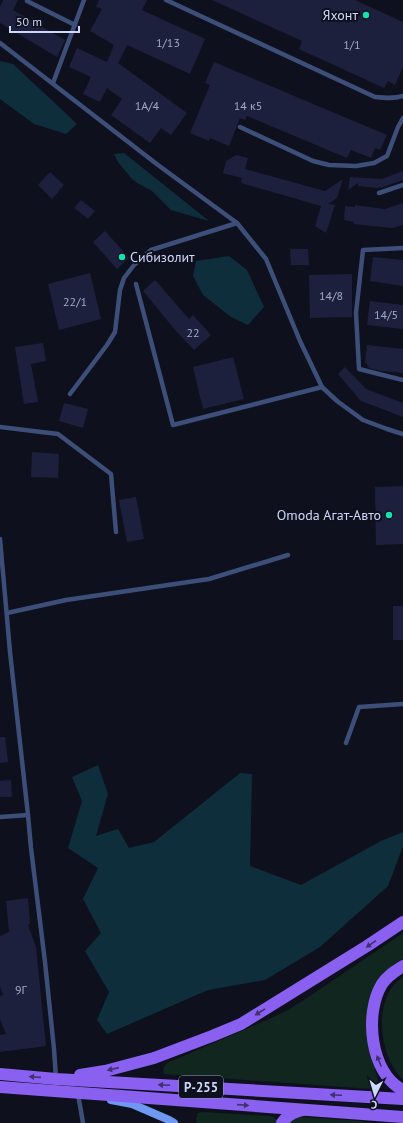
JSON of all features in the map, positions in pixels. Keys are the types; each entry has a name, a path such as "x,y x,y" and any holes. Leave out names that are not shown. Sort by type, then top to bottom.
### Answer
{"main road":[{"path":"56,1079 105,1071 154,1058 228,1029 253,1017 403,922"},
{"path":"403,966 387,977 379,989 373,1010 372,1028 376,1051 383,1070 388,1079 403,1090"},
{"name":"Р-255","path":"0,1074 56,1079 403,1099"},
{"path":"0,1087 403,1117"},
{"path":"78,1094 132,1104 174,1123"},
{"path":"282,1123 291,1114 309,1109"}],"lane":[{"path":"28,0 27,1 75,25"},
{"path":"53,83 84,0"},
{"path":"166,0 375,97 398,98 403,96"},
{"path":"0,42 158,165 237,223 266,259 300,341 322,387 337,402 363,420 387,430 403,434"},
{"path":"240,127 312,161 329,165 356,166 374,163 387,156 403,118"},
{"path":"379,193 403,185"},
{"path":"70,394 115,332 120,290 124,278 134,264 151,250 237,223"},
{"path":"403,248 364,250 356,313 359,369 403,380"},
{"path":"136,284 173,425 322,387"},
{"path":"0,427 58,434 111,474 116,532"},
{"path":"0,539 11,660 54,1048 56,1079"},
{"path":"7,613 66,600 208,579 288,555"},
{"path":"346,743 359,707 403,704"},
{"path":"0,817 28,815"},
{"path":"78,1094 83,1123"}],"green space":[{"path":"403,933 403,959 391,966 382,977 371,1052 378,1082 371,1089 164,1074 163,1071 167,1063 288,1010"},
{"path":"403,977 403,1080 395,1070 388,1057 382,1027 386,998 393,986"},
{"path":"198,1113 269,1116 274,1117 277,1120 276,1123 197,1123 196,1119"},
{"path":"300,1117 362,1121 369,1123 289,1123"}],"water":[{"path":"0,61 13,64 77,124 66,134 34,124 0,99"},
{"path":"124,153 209,221 171,210 152,191 132,179 118,162 114,154"},
{"path":"229,256 247,270 264,307 248,325 231,317 203,295 193,276 196,261"},
{"path":"98,765 108,794 96,836 118,829 129,848 154,842 240,773 252,774 250,866 301,885 381,841 403,832 403,846 388,886 320,947 265,980 208,990 107,1034 97,1020 109,992 85,951 101,933 83,899 98,868 68,848 82,801 72,777"}],"building":[{"path":"3,0 18,0 13,10 65,40 57,57 0,23 0,7"},
{"path":"99,0 147,0 142,10 205,39 190,74 127,45 118,63 187,113 171,135 161,128 150,143 111,115 122,99 107,88 100,102 83,94 91,77 69,67 77,48 107,62 114,45 90,31 102,9 96,7"},
{"path":"212,0 355,0 403,22 403,67 395,85 388,81 384,88 299,49 302,41"},
{"path":"214,62 387,135 380,150 375,148 371,158 351,150 347,158 247,116 245,120 240,118 229,146 210,138 209,141 190,133 210,85 205,83"},
{"path":"236,155 248,158 245,169 325,191 343,179 337,198 328,204 335,205 326,233 315,226 321,206 241,183 242,178 223,173 226,161"},
{"path":"403,171 403,180 383,187 377,188 358,186 358,183 348,190 350,177 382,179"},
{"path":"50,172 64,185 52,199 38,185"},
{"path":"81,200 95,211 88,219 74,208"},
{"path":"403,203 403,225 392,228 354,224 354,222 344,220 345,206 355,207 355,205 385,209"},
{"path":"105,231 129,258 117,269 93,242"},
{"path":"290,249 308,249 309,265 291,265"},
{"path":"373,257 403,260 403,286 370,281"},
{"path":"90,273 101,319 59,330 48,284"},
{"path":"352,274 352,317 310,318 309,275"},
{"path":"155,280 189,319 193,315 211,335 194,350 143,291"},
{"path":"370,301 403,305 403,329 367,325"},
{"path":"43,343 46,361 31,364 38,402 24,404 15,347"},
{"path":"367,345 403,349 403,373 381,371 369,368 365,362"},
{"path":"233,357 244,399 203,409 193,367"},
{"path":"345,367 366,389 403,403 403,417 361,401 338,374"},
{"path":"64,403 88,409 83,428 59,421"},
{"path":"32,452 59,454 58,478 31,477"},
{"name":"Omoda Агат-Авто","path":"403,486 403,544 376,545 375,487"},
{"path":"136,497 144,539 127,542 119,500"},
{"path":"393,606 403,606 403,640 393,640"},
{"path":"0,737 5,737 8,762 0,763"},
{"path":"11,780 12,797 0,797 0,781"},
{"path":"28,898 30,924 28,925 36,947 46,1046 0,1052 0,1035 6,1034 0,1019 0,996 3,995 0,986 0,936 9,932 6,901"}],"place":[{"name":"Яхонт","path":"366,15"},
{"name":"Сибизолит","path":"122,257"},
{"name":"Omoda Агат-Авто","path":"389,515"}]}
